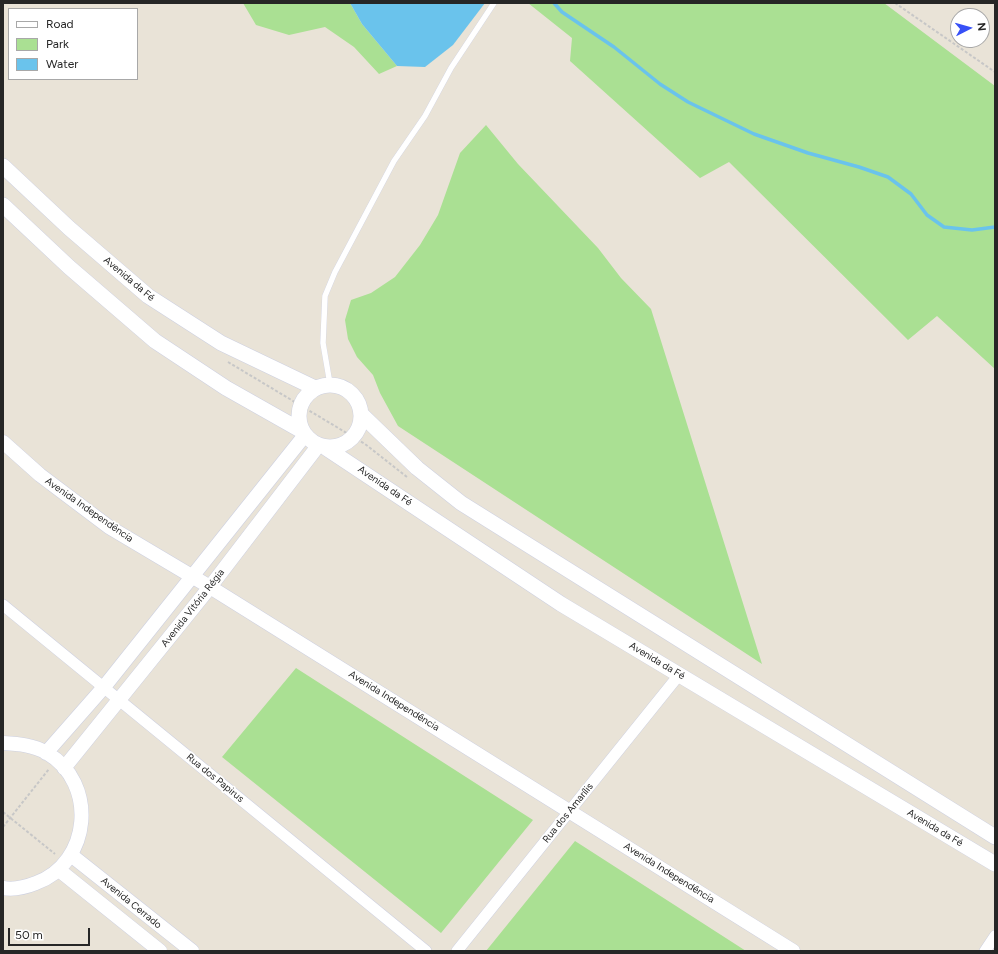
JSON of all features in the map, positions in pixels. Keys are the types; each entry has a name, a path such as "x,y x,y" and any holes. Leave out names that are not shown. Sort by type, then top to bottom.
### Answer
{"main road":[{"name":"Avenida da Fé","path":"3,166 69,228 148,296 221,343 315,388"},
{"path":"3,206 69,267 155,341 226,388 304,433 322,447 335,448 351,440 360,424 362,415 360,406 355,397 340,386 330,384 315,388 308,393 300,407 298,415 304,433"},
{"path":"362,415 417,468 461,503 995,837"},
{"name":"Avenida da Fé","path":"322,447 561,604 995,864"}],"street":[{"name":"Avenida Vitória Régia","path":"46,753 104,687 193,578 304,433"},
{"name":"Avenida Independência","path":"3,442 40,475 109,527 193,578 210,586 793,951"},
{"name":"Avenida Vitória Régia","path":"64,768 322,447"},
{"name":"Rua dos Papirus","path":"3,606 426,951"},
{"name":"Rua dos Amarílis","path":"456,951 679,674"},
{"path":"3,743 25,744 46,753 64,768 72,778 81,803 81,830 71,855 59,870 43,881 26,887 3,888"},
{"name":"Avenida Cerrado","path":"71,855 192,951"},
{"name":"Avenida Cerrado","path":"59,870 160,951"},
{"path":"985,951 995,936"}],"lane":[{"path":"330,384 323,343 324,304 325,296 335,272 394,161 425,116 451,68 494,3"}],"path":[{"path":"895,3 995,72"}],"green space":[{"path":"243,3 350,3 362,24 397,66 379,74 354,47 325,27 289,35 256,25"},
{"path":"528,3 884,3 995,86 995,369 937,316 908,340 729,162 700,178 570,61 572,38"},
{"path":"486,125 518,164 598,248 621,278 651,309 762,664 398,426 380,393 373,375 357,357 348,339 345,320 351,300 371,293 395,277 420,245 438,215 460,153"},
{"path":"296,668 533,820 441,933 222,757"},
{"path":"575,841 746,951 486,951"}],"water":[{"path":"350,3 485,3 453,45 425,67 397,66 362,24"}],"waterway":[{"path":"554,3 562,12 614,47 660,84 688,102 754,134 808,153 859,167 888,177 911,194 927,215 944,227 972,230 995,227"}]}
